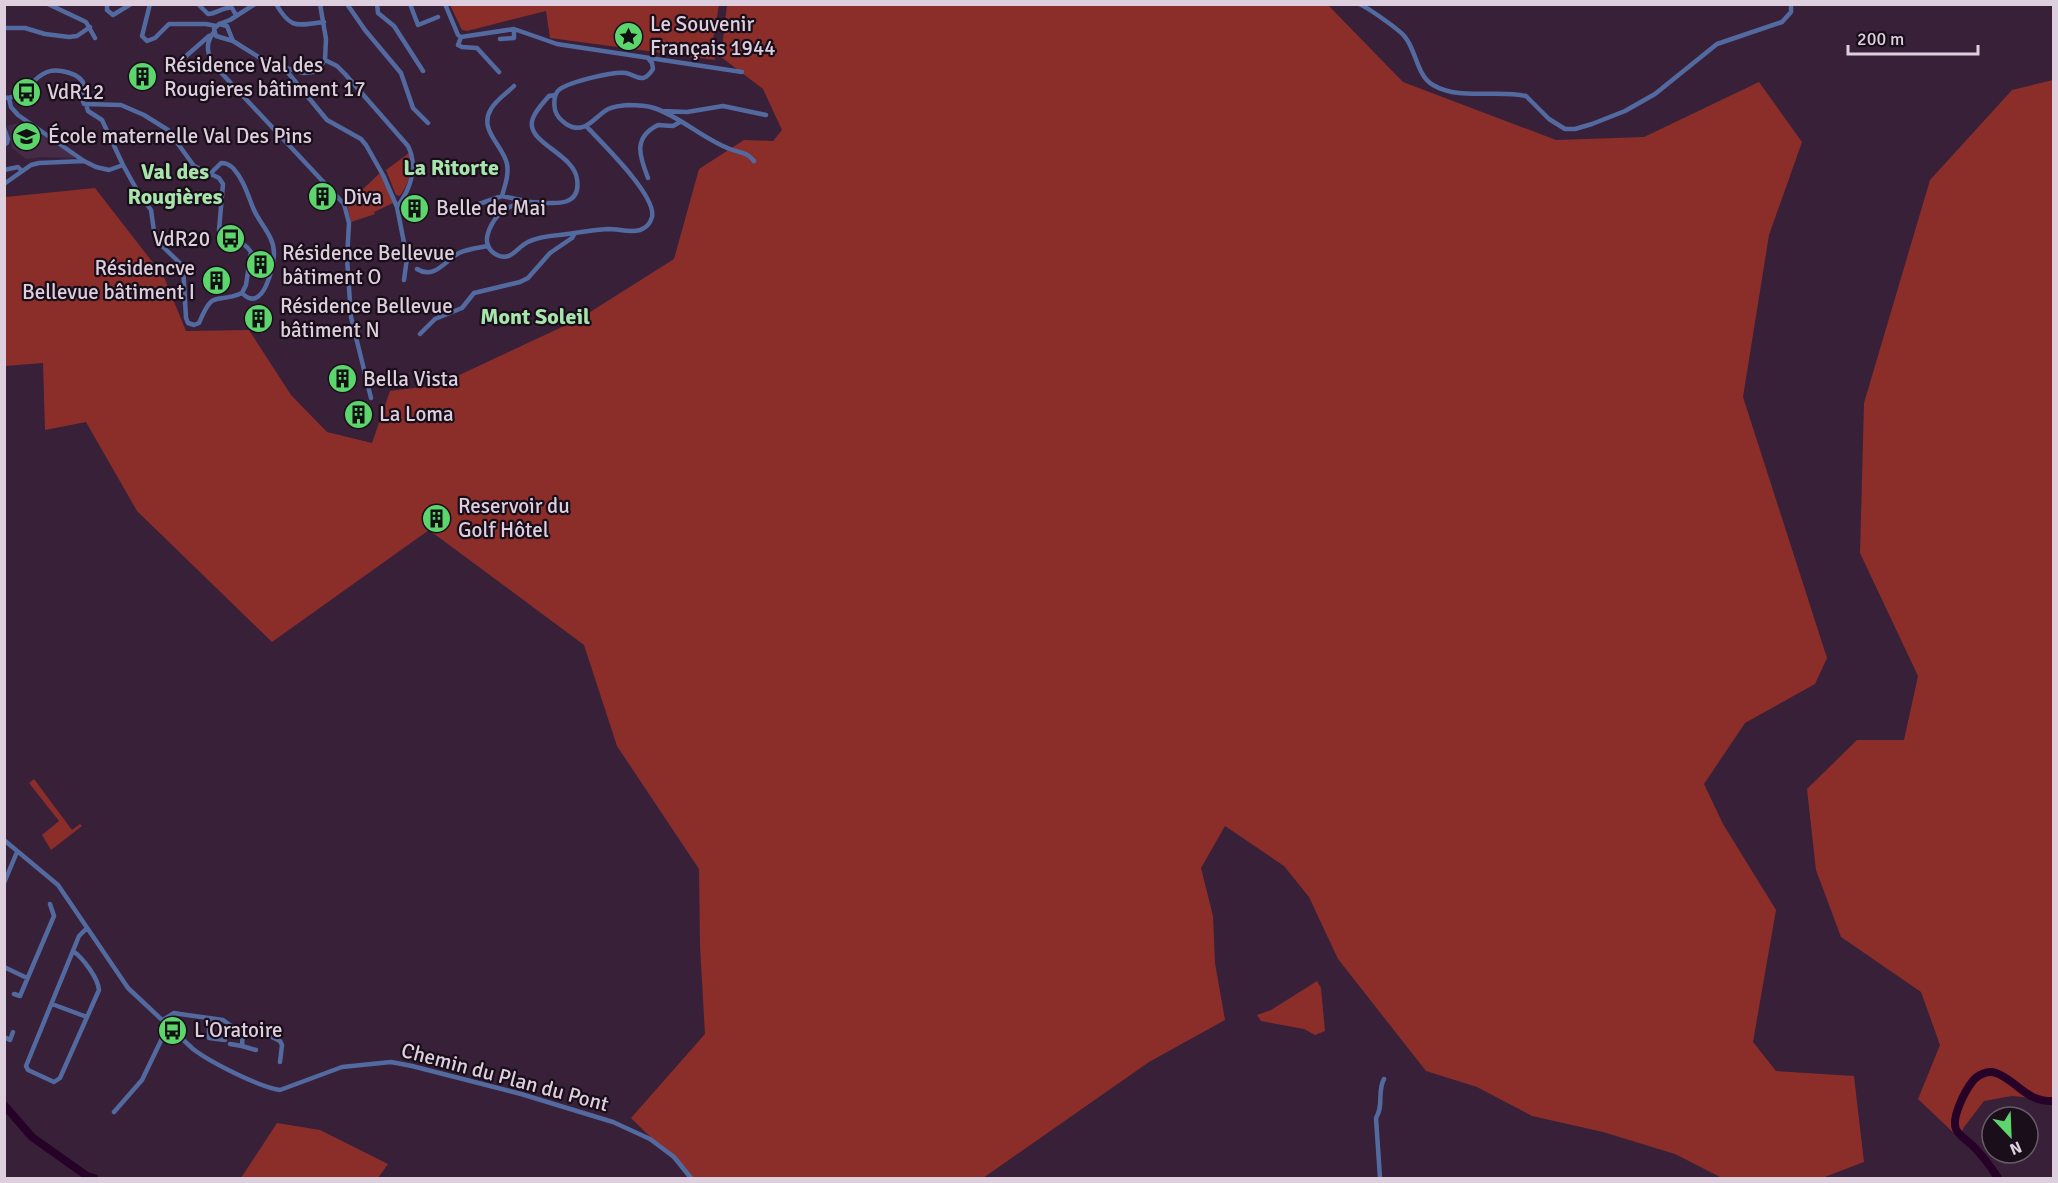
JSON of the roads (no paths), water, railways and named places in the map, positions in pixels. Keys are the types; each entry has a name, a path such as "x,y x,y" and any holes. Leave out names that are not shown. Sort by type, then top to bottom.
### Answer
{"street":[{"path":"48,4 86,22 95,38"},
{"path":"107,4 107,10 113,15 131,4"},
{"path":"150,4 142,36 147,41 155,38 169,24 206,24 216,28 221,37 233,41 268,63 300,72 314,72 325,60 326,39 320,4"},
{"path":"198,4 208,14 228,7 232,8 236,15"},
{"path":"177,64 216,28 255,4"},
{"path":"276,4 284,19 291,24 324,22"},
{"path":"347,4 365,30 401,73 413,108 428,123"},
{"path":"377,4 378,13 394,26 423,71"},
{"path":"410,4 418,25 438,17"},
{"path":"445,4 461,37"},
{"path":"1359,4 1404,36 1423,73 1433,85 1457,92 1526,96 1557,126 1564,129 1575,129 1639,104 1655,94 1717,44 1782,22 1791,12 1791,4"},
{"path":"208,49 212,42 226,35 230,20"},
{"path":"233,41 223,24 216,28 210,38 208,49 208,56 213,64 344,204 349,223 347,258 351,317 371,398"},
{"path":"4,28 25,28 45,34 69,37 77,36 90,27"},
{"path":"461,37 514,29 557,44 742,72"},
{"path":"500,39 514,38 514,29"},
{"path":"461,37 458,45 477,48 499,72"},
{"path":"479,204 502,196 552,205 570,199 576,193 578,184 574,168 536,136 531,125 533,116 549,96 555,95 560,89 589,78 625,73 641,78 647,76 653,69 648,58"},
{"path":"325,60 337,66 345,74 408,146 412,154 414,163 411,180 397,207"},
{"path":"285,69 327,120 361,139 381,170 397,207 407,258 404,280"},
{"path":"86,104 121,105 144,115 169,131 194,166 220,180 224,185 218,225 221,234 243,243 251,251 245,287 242,293 215,299 205,308 198,324 188,322 183,266 159,243 154,231 151,210 123,165 102,120 88,111 81,99 84,88 82,81 71,74 56,70 44,73 22,95 7,98 18,115 84,161 104,170 123,165"},
{"path":"295,81 295,76 300,72"},
{"path":"502,196 508,173 507,160 488,129 488,120 491,109 514,86"},
{"path":"555,95 556,112 560,120 572,127 587,127 606,110 616,106 635,105 653,108 730,149 746,154 754,161"},
{"path":"661,111 687,112 723,106 766,115"},
{"path":"648,178 639,154 644,136 658,125 673,126 680,122"},
{"path":"528,202 504,210 497,216 490,227 487,238 488,246 494,254 501,257 516,253 525,243 534,239 609,229 634,231 647,227 652,218 652,210 647,197 587,127"},
{"path":"4,128 8,139 4,145"},
{"path":"4,184 22,171 39,163 84,161"},
{"path":"210,174 221,163 227,163 232,167 241,179 256,214 272,242 273,261 264,291 252,298 242,293"},
{"path":"4,170 18,167 22,171"},
{"path":"420,334 435,319 462,308 474,293 528,278 550,253 573,238 575,233"},
{"path":"417,269 422,273 429,273 437,270 457,254 488,246"},
{"name":"Chemin du Plan du Pont","path":"4,840 58,885 128,988 203,1056 271,1089 280,1090 342,1068 391,1062 412,1066 521,1094 613,1122 650,1138 674,1157 691,1179"},
{"path":"4,883 16,852"},
{"path":"27,860 34,856"},
{"path":"14,994 20,996 54,916 50,904"},
{"path":"73,951 78,954 99,987 60,1078 54,1082 28,1070 26,1066 79,936 87,928"},
{"path":"4,967 27,978"},
{"path":"51,1004 87,1017"},
{"path":"163,1020 174,1013 223,1020 234,1028 255,1030 280,1041 282,1045 280,1062"},
{"path":"209,1018 209,1038 225,1040"},
{"path":"114,1113 142,1080 168,1026"},
{"path":"242,1046 243,1029"},
{"path":"4,1037 10,1040 13,1032"},
{"path":"230,1044 256,1050"},
{"path":"1380,1179 1376,1118 1379,1113 1380,1087 1384,1079"}],"waterway":[{"path":"1998,1178 1979,1153 1956,1129 1957,1112 1972,1082 1983,1074 1993,1072 2029,1095 2054,1101"},
{"path":"4,1105 32,1137 87,1176 94,1178"}],"place":[{"name":"Le Souvenir Français 1944","path":"629,36"},
{"name":"Résidence Val des Rougieres bâtiment 17","path":"143,77"},
{"name":"VdR12","path":"26,92"},
{"name":"École maternelle Val Des Pins","path":"27,136"},
{"name":"Diva","path":"322,197"},
{"name":"Belle de Mai","path":"415,208"},
{"name":"VdR20","path":"231,239"},
{"name":"Résidence Bellevue bâtiment O","path":"261,265"},
{"name":"Résidencve Bellevue bâtiment I","path":"216,280"},
{"name":"Résidence Bellevue bâtiment N","path":"259,318"},
{"name":"Bella Vista","path":"342,379"},
{"name":"La Loma","path":"358,414"},
{"name":"Reservoir du Golf Hôtel","path":"437,518"},
{"name":"L'Oratoire","path":"173,1030"}],"district":[{"name":"La Ritorte","path":"451,167"},
{"name":"Val des Rougières","path":"175,184"},
{"name":"Mont Soleil","path":"535,316"}]}
